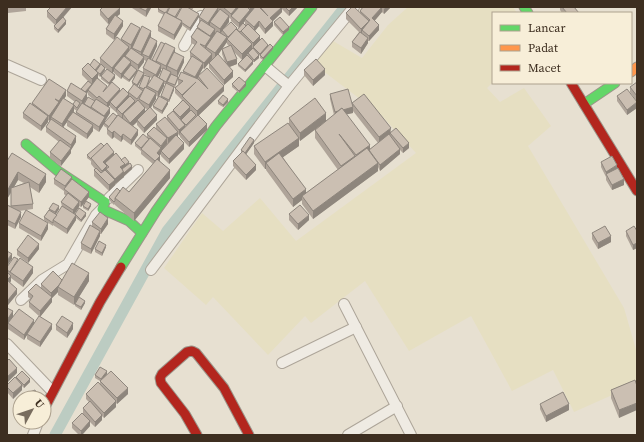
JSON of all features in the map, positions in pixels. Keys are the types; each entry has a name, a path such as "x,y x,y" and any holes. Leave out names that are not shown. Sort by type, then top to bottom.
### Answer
{"street":[{"path":"184,46 207,7"},
{"path":"151,270 288,85 354,7"},
{"path":"7,344 52,390 100,302 142,233 216,126 268,68 310,8"},
{"path":"190,10 201,16"},
{"path":"7,65 41,80"},
{"path":"268,68 288,85"},
{"path":"572,84 637,190"},
{"path":"584,104 613,84"},
{"path":"26,144 58,171 104,205 129,221 142,233"},
{"path":"21,300 42,280 68,264 96,215 138,170"},
{"path":"344,304 411,435"},
{"path":"282,363 356,327"},
{"path":"196,435 185,414 161,383 160,378 162,374 187,352 192,351 196,353 224,388 249,435"},
{"path":"348,435 397,406"}],"shaded area":[{"path":"408,7 513,7 516,12 492,12 492,83 487,88 500,102 524,88 551,126 528,146 624,308 637,353 637,384 574,412 553,370 512,391 471,316 409,351 365,281 311,323 305,316 268,355 213,297 206,305 164,268 202,213 223,231 260,198 296,241 416,153 381,115 310,61 328,38 362,58 388,25"}],"building":[{"path":"51,7 67,7 56,20 47,11"},
{"path":"103,7 120,8 108,19 100,10"},
{"path":"138,7 148,7 146,11"},
{"path":"160,7 169,7 165,13 158,9"},
{"path":"170,7 181,7 175,17 167,13"},
{"path":"182,7 187,7 199,14 190,28 176,18"},
{"path":"205,7 218,8 208,23 199,17"},
{"path":"223,7 237,7 231,14"},
{"path":"239,7 247,7 250,10 239,23 231,16"},
{"path":"255,7 259,7 268,16 260,7 282,7 270,18 273,21 265,29 259,21 254,27 245,19"},
{"path":"285,7 293,7 289,11"},
{"path":"354,7 369,21 361,29 346,13"},
{"path":"363,7 382,7 372,18 379,25 369,36 362,30 370,20 360,11"},
{"path":"562,7 574,7 578,12 566,12"},
{"path":"220,9 229,16 220,29 210,22"},
{"path":"165,12 182,21 174,35 158,26"},
{"path":"115,15 123,21 114,34 106,29"},
{"path":"63,17 66,21 58,30 54,26"},
{"path":"280,17 289,27 283,32 274,22"},
{"path":"201,20 215,29 210,36 197,27"},
{"path":"231,22 237,28 228,37 222,30"},
{"path":"131,23 140,28 131,45 121,39"},
{"path":"243,23 246,26 240,32 237,30"},
{"path":"248,24 260,36 253,43 241,31"},
{"path":"142,26 151,31 141,52 132,48"},
{"path":"197,28 211,37 205,46 200,44 212,54 204,63 190,52 197,42 191,37"},
{"path":"236,29 252,44 242,54 227,39"},
{"path":"217,31 227,37 215,53 206,47"},
{"path":"360,32 368,38 361,48 352,42"},
{"path":"117,37 129,47 112,68 100,58"},
{"path":"150,37 157,41 149,57 142,54"},
{"path":"262,38 268,45 260,54 253,47"},
{"path":"161,42 165,44 156,62 152,60"},
{"path":"165,43 175,48 166,66 156,61"},
{"path":"270,44 273,47 263,58 260,55"},
{"path":"231,45 237,59 227,62 222,49"},
{"path":"131,48 144,57 138,65 125,56"},
{"path":"253,48 259,55 254,60 248,53"},
{"path":"174,52 184,57 177,71 167,66"},
{"path":"218,54 233,71 224,80 209,63"},
{"path":"247,55 253,61 245,70 238,64"},
{"path":"124,56 131,62 121,74 114,68"},
{"path":"192,56 203,63 195,77 183,71"},
{"path":"148,58 161,65 156,75 143,68"},
{"path":"94,59 100,64 95,70 90,65"},
{"path":"316,59 325,69 313,80 304,70"},
{"path":"88,63 98,73 92,79 82,69"},
{"path":"101,64 105,68 100,74 96,71"},
{"path":"131,65 137,70 129,80 123,75"},
{"path":"163,68 171,72 166,82 159,78"},
{"path":"207,68 224,86 197,111 182,96 196,82 182,95 175,88 183,81 178,79 181,72 198,79 208,89 198,76"},
{"path":"107,69 115,75 109,83 101,76"},
{"path":"138,70 144,73 137,85 132,82"},
{"path":"171,74 178,77 175,85 167,82"},
{"path":"144,75 150,77 146,88 145,87 144,89 139,87"},
{"path":"154,75 164,81 158,92 147,86"},
{"path":"239,77 246,83 239,91 232,84"},
{"path":"97,78 107,86 103,92 112,82 120,89 107,103 99,96 97,98 88,90"},
{"path":"49,79 66,90 59,101 55,99 59,102 49,116 32,103"},
{"path":"88,81 92,84 85,92 81,89"},
{"path":"637,82 637,96 630,87"},
{"path":"71,83 87,93 82,101 67,91"},
{"path":"166,83 174,87 169,100 161,96"},
{"path":"134,84 143,91 137,99 128,92"},
{"path":"145,87 156,93 149,105 139,99"},
{"path":"123,88 129,94 116,108 110,102"},
{"path":"348,89 353,107 343,110 342,108 335,112 330,94"},
{"path":"627,89 637,102 627,110 617,96"},
{"path":"364,94 391,128 379,137 352,103"},
{"path":"223,95 228,99 223,105 218,101"},
{"path":"130,96 135,101 122,114 117,109"},
{"path":"159,96 168,101 162,111 153,106"},
{"path":"88,97 95,101 91,108 84,104"},
{"path":"63,98 74,105 62,124 51,117"},
{"path":"315,98 326,113 300,133 289,118"},
{"path":"96,99 110,108 104,116 91,107"},
{"path":"76,100 80,103 77,108 73,104"},
{"path":"138,100 145,108 130,123 123,114"},
{"path":"183,100 190,107 180,117 173,110"},
{"path":"30,103 48,116 41,126 23,113"},
{"path":"82,103 105,117 99,127 76,112"},
{"path":"150,107 157,115 144,128 137,120"},
{"path":"342,108 370,145 356,155 339,134 355,156 341,166 315,130"},
{"path":"191,110 196,115 186,125 181,120"},
{"path":"173,111 185,125 179,130 167,116"},
{"path":"73,112 93,125 87,134 67,120"},
{"path":"113,113 117,116 109,127 104,123"},
{"path":"118,115 138,130 131,140 123,134 121,137 114,131 112,133 107,129"},
{"path":"198,115 207,124 189,142 180,132"},
{"path":"165,117 178,132 168,138 156,124"},
{"path":"51,119 76,136 71,145 46,127"},
{"path":"288,123 299,138 265,162 254,146"},
{"path":"154,127 167,138 161,146 147,134"},
{"path":"396,128 409,143 403,148 390,133"},
{"path":"143,134 149,139 141,148 135,143"},
{"path":"389,134 400,149 380,165 369,150"},
{"path":"176,135 184,143 169,159 161,151"},
{"path":"250,137 254,140 245,153 241,150"},
{"path":"150,138 161,148 157,153 160,156 155,161 141,149"},
{"path":"60,140 71,148 61,161 50,152"},
{"path":"101,143 104,146 91,159 87,155"},
{"path":"107,143 114,152 103,162 107,166 102,171 91,158"},
{"path":"367,148 378,163 313,211 302,196"},
{"path":"243,151 256,165 246,175 233,161"},
{"path":"12,153 46,174 39,185 18,172 7,191 7,161"},
{"path":"116,153 125,164 120,167 124,171 115,179 106,169 109,167 105,163"},
{"path":"279,153 306,189 293,199 266,163"},
{"path":"612,156 617,165 606,172 601,162"},
{"path":"125,157 129,162 125,165 121,160"},
{"path":"157,159 170,170 134,213 115,198 123,187 129,192"},
{"path":"130,163 132,166 124,173 122,169"},
{"path":"96,168 101,173 105,170 115,180 109,185 94,170"},
{"path":"618,168 624,179 612,185 606,174"},
{"path":"61,169 72,177 65,186 54,179"},
{"path":"72,179 89,192 81,202 64,189"},
{"path":"29,182 33,204 11,206 11,188"},
{"path":"117,188 120,191 114,202 109,197"},
{"path":"68,193 79,202 73,210 61,202"},
{"path":"86,201 91,204 88,209 83,206"},
{"path":"53,203 59,206 55,212 49,209"},
{"path":"7,205 21,212 15,224 7,220"},
{"path":"300,205 309,215 298,224 289,214"},
{"path":"62,206 76,215 67,229 53,220"},
{"path":"79,208 86,213 81,220 75,214"},
{"path":"26,210 48,223 41,236 19,223"},
{"path":"49,210 57,215 53,220 53,223 44,217"},
{"path":"100,212 108,218 101,229 92,222"},
{"path":"90,225 100,231 91,249 81,243"},
{"path":"605,226 611,236 598,243 592,233"},
{"path":"634,226 637,231 637,243 633,245 626,231"},
{"path":"28,235 39,244 28,258 17,250"},
{"path":"99,241 106,245 102,253 95,249"},
{"path":"7,251 12,254 7,260"},
{"path":"14,257 18,259 10,272 7,270 7,267"},
{"path":"20,258 33,267 23,281 10,272"},
{"path":"72,263 89,273 74,297 58,287"},
{"path":"53,271 62,280 51,293 41,284"},
{"path":"7,272 11,276 7,280"},
{"path":"7,280 17,289 8,300 7,299"},
{"path":"36,284 52,297 40,311 29,302 33,296 28,292"},
{"path":"79,297 85,301 81,307 75,304"},
{"path":"7,308 13,311 7,320"},
{"path":"19,309 34,320 24,335 8,323"},
{"path":"39,316 52,324 40,342 27,334"},
{"path":"62,316 73,323 67,333 56,325"},
{"path":"9,359 17,368 7,377 7,361"},
{"path":"100,367 107,371 101,379 95,375"},
{"path":"22,371 30,379 24,385 16,377"},
{"path":"111,371 128,388 117,398 100,381"},
{"path":"15,377 22,385 16,390 12,390 12,392 7,385"},
{"path":"635,380 637,386 637,403 619,410 611,390"},
{"path":"98,382 116,401 104,413 86,394"},
{"path":"563,392 569,404 546,416 540,404"},
{"path":"90,401 102,415 95,422 83,408"},
{"path":"82,413 90,421 81,431 72,423"}],"waterway":[{"path":"55,435 167,231 345,7"}],"traffic: fast":[{"path":"121,267 156,211 216,126 312,7"},
{"path":"524,7 527,12"},
{"path":"584,104 614,84"},
{"path":"26,144 58,171 105,202 102,209 129,221 142,233"}],"traffic: slow":[{"path":"632,71 637,67"}],"traffic: jam":[{"path":"572,84 637,191"},
{"path":"52,394 100,302 121,267"},
{"path":"197,435 185,414 161,383 160,378 162,374 187,352 192,351 196,353 224,388 249,435"}]}
